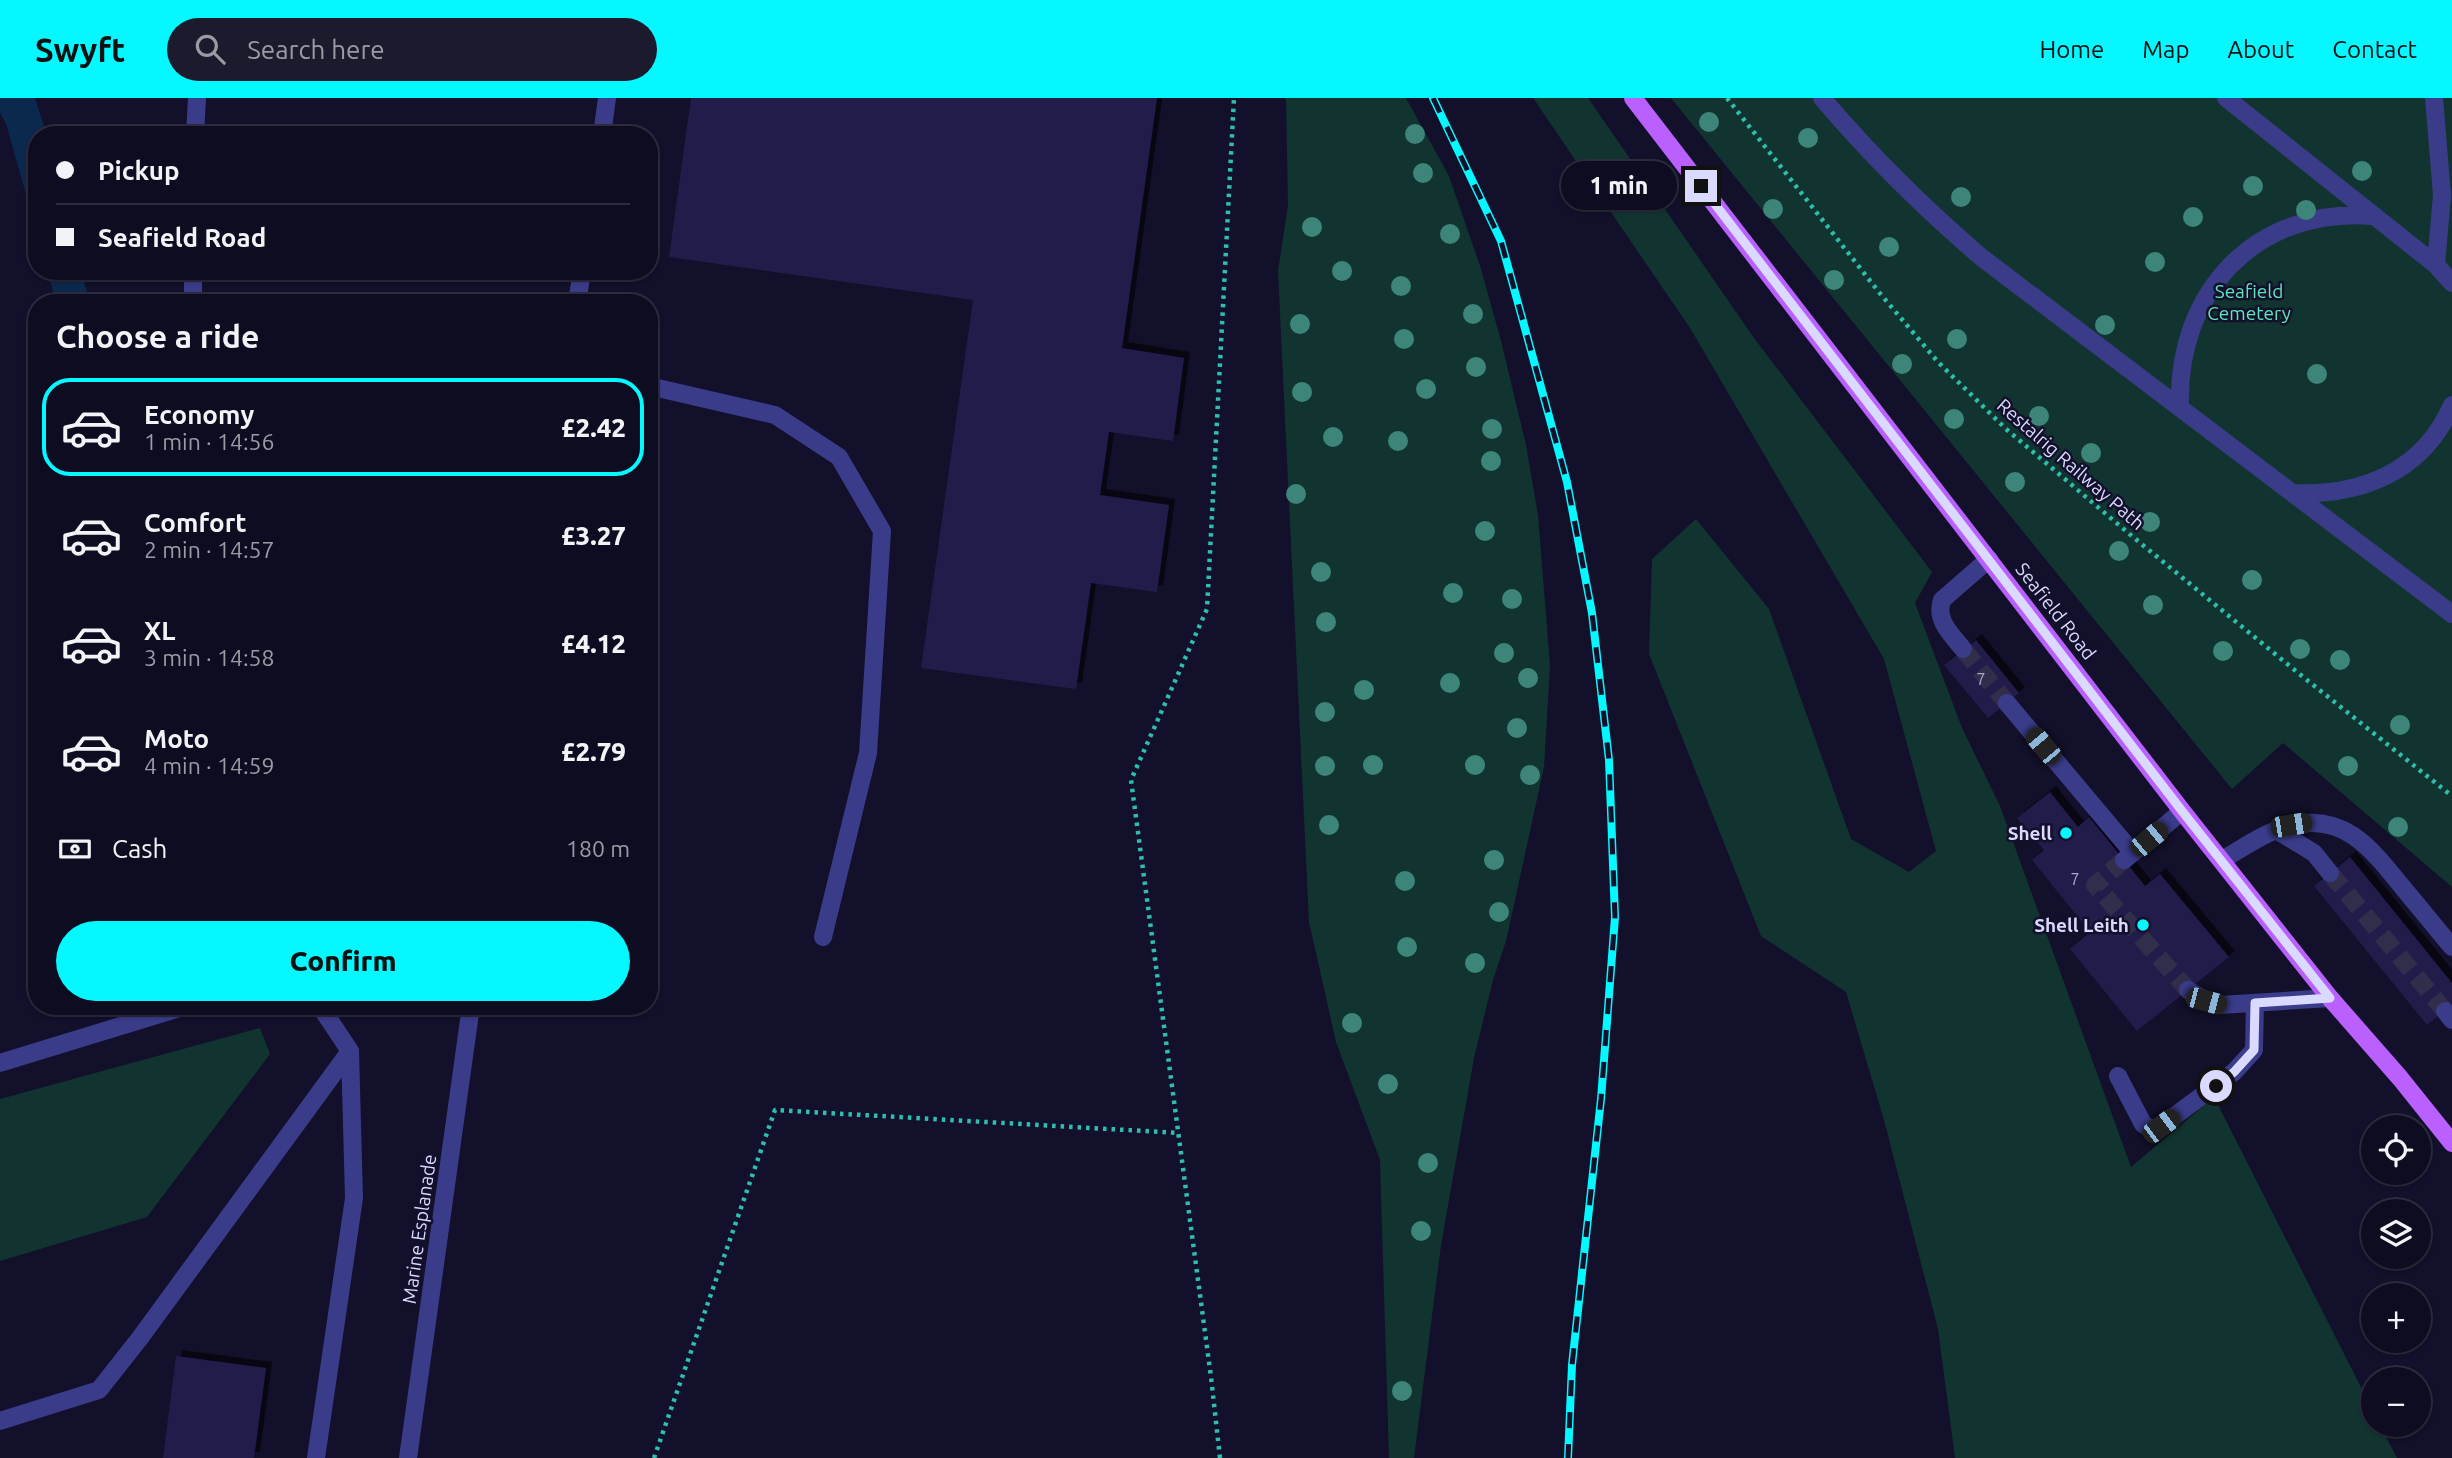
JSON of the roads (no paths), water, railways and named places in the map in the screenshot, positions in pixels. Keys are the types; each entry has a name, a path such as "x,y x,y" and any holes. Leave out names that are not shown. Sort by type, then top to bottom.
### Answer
{"main road":[{"name":"Seafield Road","path":"1633,98 2182,811 2330,998 2452,1143"}],"street":[{"path":"195,126 197,98"},
{"path":"603,126 607,98"},
{"path":"1822,98 1887,171 1981,257 2452,614"},
{"path":"2226,98 2436,265 2452,283"},
{"path":"2434,98 2442,195 2436,265"},
{"path":"2180,407 2181,363 2186,341 2203,301 2231,265 2266,238 2306,221 2350,214 2372,216"},
{"path":"658,388 775,415 839,457 882,531 868,753 823,937"},
{"path":"2292,493 2346,491 2371,484 2394,472 2415,456 2433,437 2452,405"},
{"path":"1963,649 1941,620 1940,606 1942,600 1989,559"},
{"path":"2007,703 2128,856 2182,811"},
{"path":"2222,860 2276,830 2306,823 2321,823 2350,833 2370,847 2452,947"},
{"path":"2276,830 2314,853 2330,873"},
{"path":"2188,990 2206,1001 2220,1005 2330,998"},
{"path":"2118,1076 2143,1124 2151,1129 2161,1126 2234,1072 2254,1050 2255,1003"},
{"path":"0,1063 157,1015"},
{"path":"316,1458 354,1198 351,1051 326,1015"},
{"name":"Marine Esplanade","path":"408,1458 470,1015"},
{"path":"0,1421 99,1390 149,1327 351,1051"}],"water":[{"path":"0,98 35,98 44,126 28,126 28,201 6,124 0,113"},
{"path":"50,280 84,280 87,294 54,294"}],"tunnel":[{"path":"1963,649 2007,703"},
{"path":"2124,860 2095,885 2188,990"},
{"path":"2330,873 2445,1011"}],"railway":[{"path":"1433,98 1501,241 1567,482 1592,613 1609,760 1615,917 1601,1099 1572,1365 1568,1458"}],"place":[{"name":"Shell","path":"2066,833"},
{"name":"Shell Leith","path":"2143,925"}],"park label":[{"name":"Seafield Cemetery","path":"2249,302"}]}
